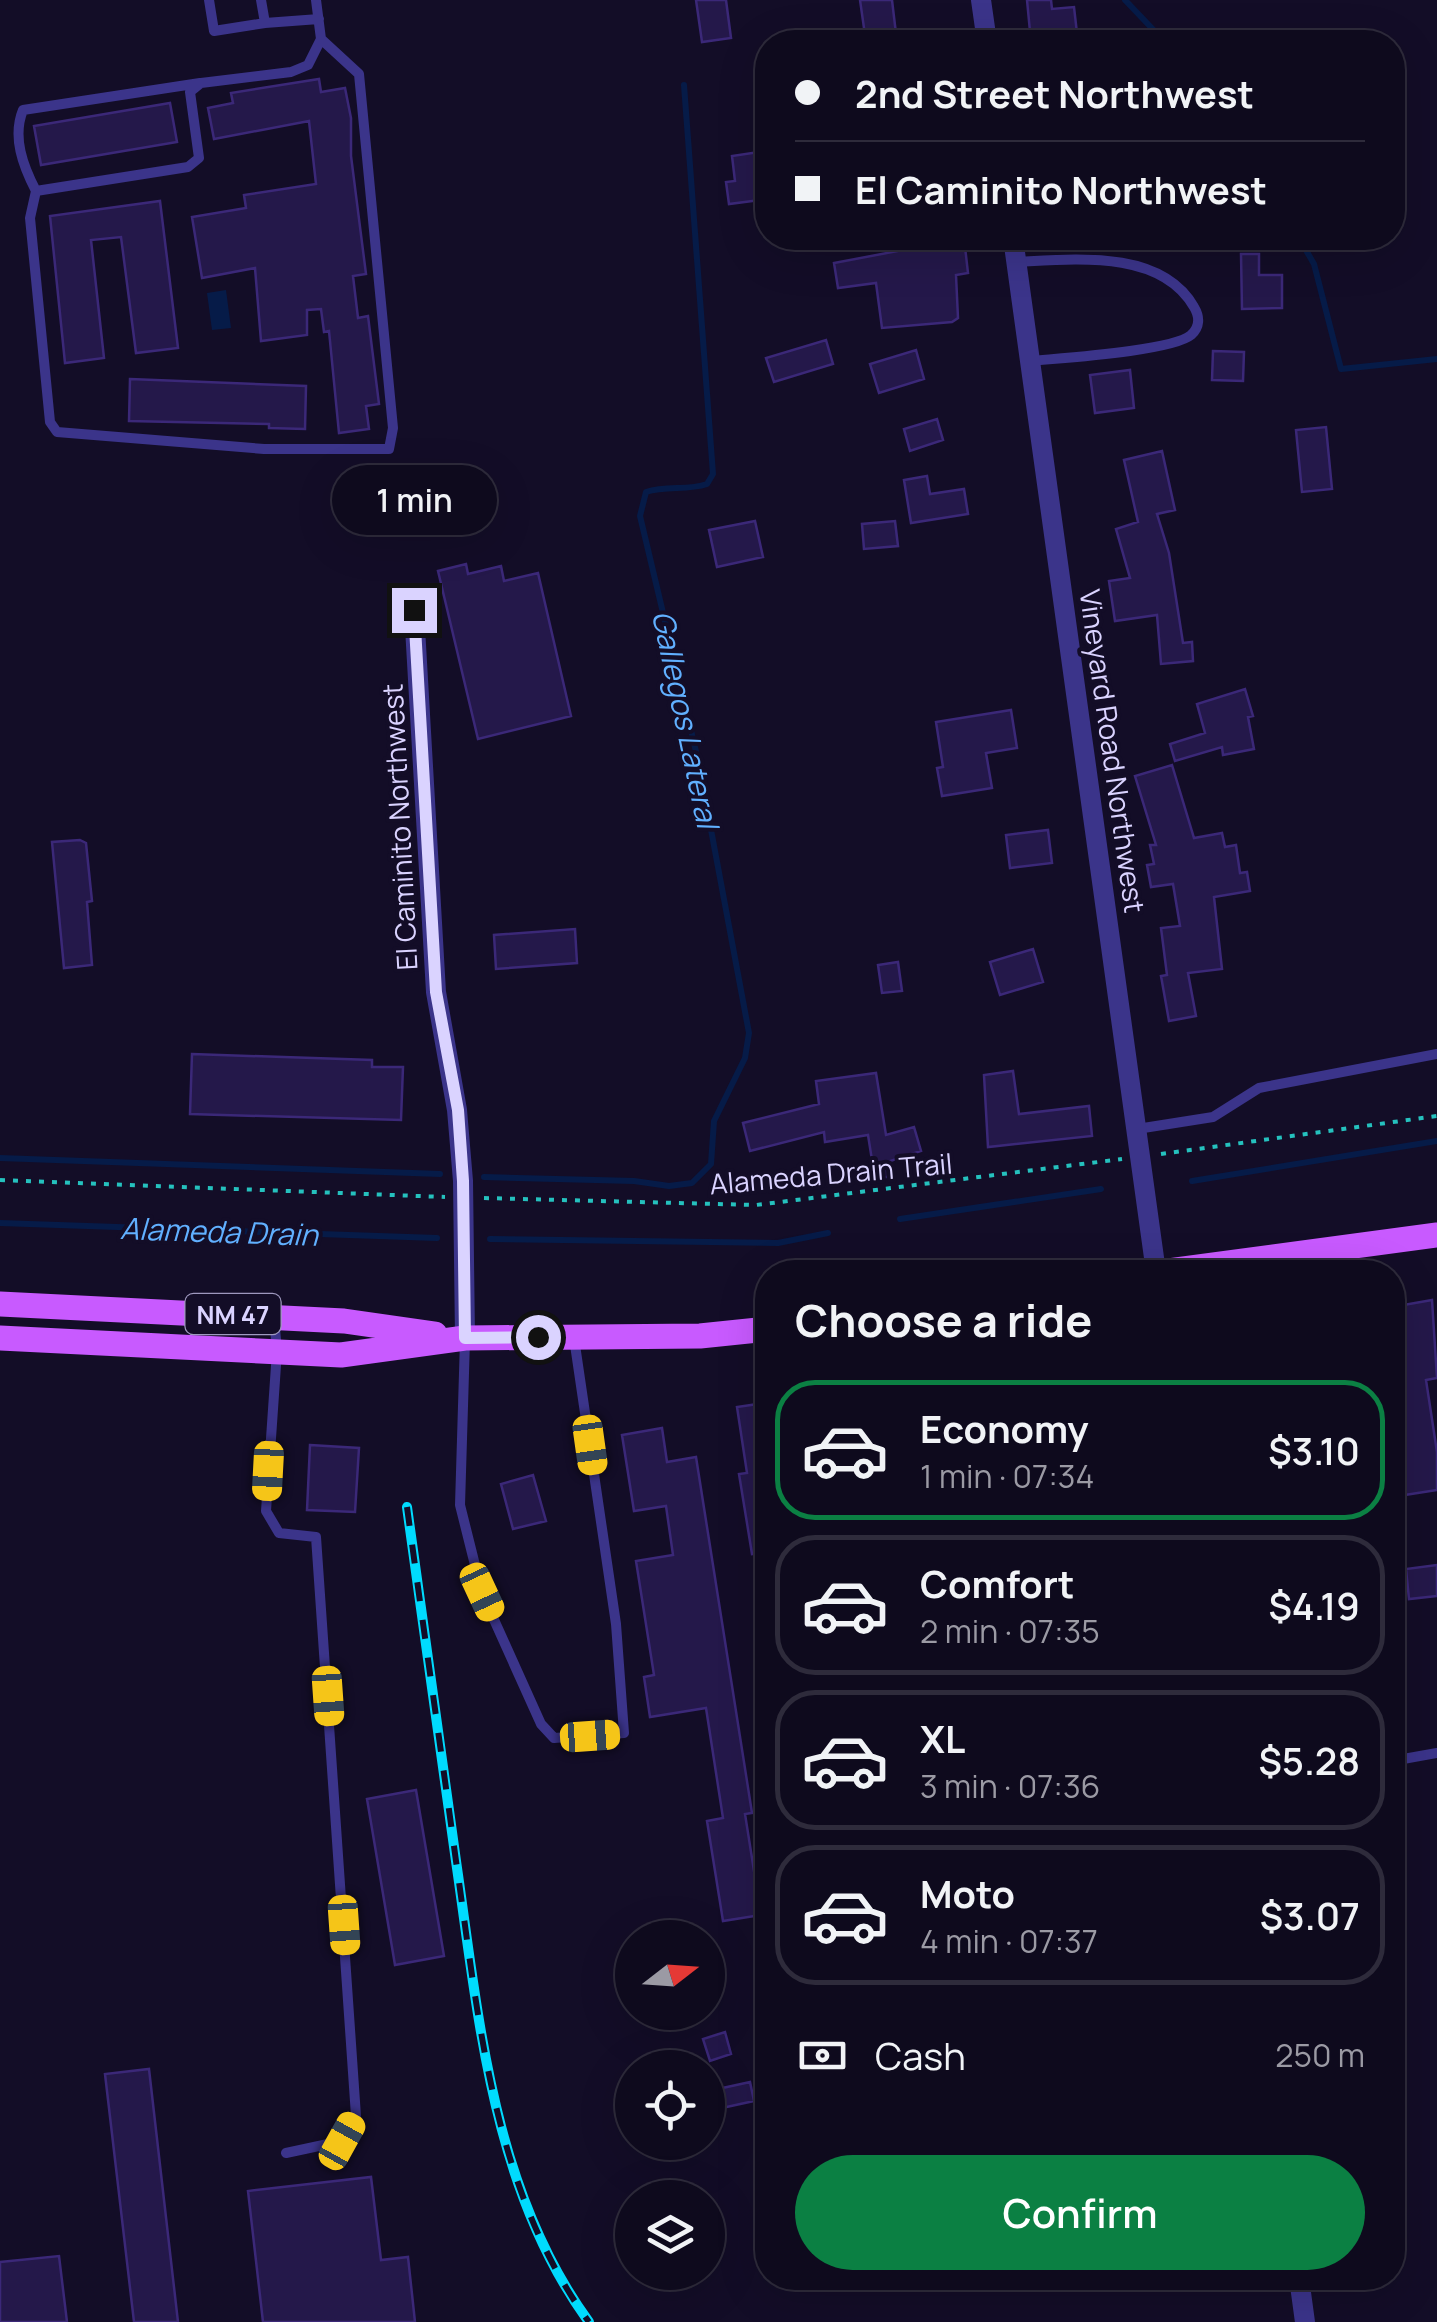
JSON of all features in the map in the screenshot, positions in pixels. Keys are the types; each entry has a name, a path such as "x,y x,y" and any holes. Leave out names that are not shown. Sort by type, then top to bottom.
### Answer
{"main road":[{"path":"1251,1260 1437,1236"},
{"name":"NM 47","path":"0,1304 274,1316 465,1338 700,1336 755,1330"},
{"name":"NM 47","path":"0,1338 341,1355 465,1338"}],"street":[{"path":"981,0 985,30"},
{"name":"Vineyard Road Northwest","path":"1014,250 1156,1260"},
{"name":"El Caminito Northwest","path":"414,610 436,992 458,1110 463,1181 465,1338"},
{"path":"1301,2290 1305,2322"}],"lane":[{"path":"208,0 214,32 319,19"},
{"path":"261,0 265,23"},
{"path":"316,0 321,38 316,58 291,72 23,110 17,124 20,152 36,191 30,218 50,422 57,432 264,449 389,450 393,428 359,74 321,38"},
{"path":"36,191 188,167 198,158 190,92 200,83"},
{"path":"1016,262 1089,258 1136,268 1170,278 1198,313 1198,325 1189,337 1164,345 1031,362"},
{"path":"1137,1129 1213,1117 1259,1088 1437,1054"},
{"path":"274,1316 277,1351 266,1511 278,1533 316,1537 356,2116 342,2141 286,2153"},
{"path":"465,1338 460,1505 482,1592 541,1724 554,1738 624,1734 616,1624 574,1337"},
{"path":"1405,1759 1437,1753"}],"path":[{"path":"1158,1154 1437,1116"},
{"name":"Alameda Drain Trail","path":"480,1198 756,1205 1124,1159"},
{"path":"0,1180 450,1197"}],"water":[{"path":"226,290 231,328 212,330 207,293"}],"building":[{"path":"696,0 726,0 731,38 702,42"},
{"path":"860,0 892,0 896,30 864,30"},
{"path":"1027,0 1051,0 1052,9 1074,7 1077,30 1030,30"},
{"path":"319,79 321,92 345,88 351,118 351,156 366,274 353,276 358,318 368,316 379,404 366,406 369,429 339,433 329,331 324,332 321,309 307,310 307,335 261,341 255,268 202,278 192,217 246,208 244,195 316,184 309,121 214,139 208,108 233,103 231,93"},
{"path":"170,103 177,142 41,165 34,126"},
{"path":"755,153 755,201 729,204 726,182 735,181 732,156"},
{"path":"160,201 178,348 136,353 121,237 91,240 104,358 65,363 50,216"},
{"path":"903,250 965,250 968,273 956,275 958,318 952,322 882,328 876,283 838,288 834,263"},
{"path":"1241,254 1259,254 1259,275 1282,275 1282,308 1242,309"},
{"path":"826,340 833,364 774,382 766,358"},
{"path":"916,350 924,379 879,393 870,364"},
{"path":"1213,351 1244,352 1243,381 1212,380"},
{"path":"1130,370 1134,408 1095,413 1090,375"},
{"path":"130,379 306,386 305,429 269,428 269,424 129,421"},
{"path":"937,419 943,440 910,451 904,429"},
{"path":"1326,427 1332,489 1302,492 1296,430"},
{"path":"1162,451 1175,510 1157,514 1169,553 1183,643 1192,642 1193,661 1161,664 1157,615 1115,621 1109,581 1130,578 1116,529 1138,522 1124,460"},
{"path":"927,476 930,494 964,489 968,514 911,523 904,480"},
{"path":"755,521 763,557 717,567 709,530"},
{"path":"895,521 898,546 864,549 862,524"},
{"path":"466,564 468,574 501,566 504,581 538,573 571,716 478,739 438,571"},
{"path":"1245,689 1253,716 1248,717 1254,749 1223,755 1222,747 1175,761 1170,744 1205,733 1197,704"},
{"path":"1011,710 1017,748 986,753 992,788 942,796 937,768 943,767 936,722"},
{"path":"1172,765 1194,838 1222,833 1225,847 1236,845 1240,873 1247,872 1250,891 1214,897 1222,969 1188,973 1196,1016 1169,1021 1161,976 1167,975 1161,928 1180,926 1173,884 1151,887 1147,865 1154,864 1150,845 1156,845 1135,776"},
{"path":"1048,830 1052,863 1010,868 1006,835"},
{"path":"52,842 86,843 92,901 87,902 92,965 64,968"},
{"path":"575,929 577,963 496,969 494,935"},
{"path":"1033,949 1043,982 1000,995 990,962"},
{"path":"898,962 902,991 882,993 878,965"},
{"path":"192,1054 372,1060 372,1067 403,1067 401,1120 190,1114"},
{"path":"1013,1071 1019,1114 1089,1106 1092,1136 988,1147 984,1075"},
{"path":"876,1073 886,1135 914,1127 921,1151 890,1161 892,1176 875,1179 868,1135 825,1142 824,1132 750,1151 743,1123 819,1104 816,1081"},
{"path":"1432,1300 1437,1378 1426,1380 1437,1452 1437,1490 1405,1495 1405,1305"},
{"path":"755,1404 752,1554 739,1474 747,1473 737,1407"},
{"path":"662,1428 667,1462 696,1457 752,1813 745,1814 755,1877 755,1916 723,1920 707,1821 723,1818 706,1708 650,1717 644,1677 654,1675 636,1561 673,1555 666,1506 634,1511 622,1435"},
{"path":"310,1445 359,1448 355,1512 307,1510"},
{"path":"533,1475 546,1521 513,1529 501,1484"},
{"path":"1437,1565 1437,1596 1409,1599 1406,1569"},
{"path":"416,1790 444,1956 395,1965 367,1799"},
{"path":"725,2032 731,2054 706,2050 703,2039"},
{"path":"149,2069 178,2322 134,2322 105,2074"},
{"path":"750,2082 754,2101 725,2107 725,2087"},
{"path":"371,2177 381,2260 408,2257 415,2322 263,2322 248,2191"},
{"path":"59,2256 67,2322 0,2322 0,2262"}],"waterway":[{"path":"1125,0 1154,30"},
{"name":"Gallegos Lateral","path":"484,1177 634,1181 669,1186 692,1183 711,1164 714,1121 745,1058 749,1033 698,760 640,516 646,492 707,484 713,474 684,85"},
{"path":"1306,250 1314,264 1341,369 1437,359"},
{"name":"Alameda Drain","path":"1192,1181 1437,1141"},
{"name":"Gallegos Lateral","path":"0,1158 440,1174"},
{"name":"Alameda Drain","path":"900,1219 1101,1189"},
{"name":"Alameda Drain","path":"0,1223 437,1238"},
{"name":"Alameda Drain","path":"490,1239 778,1243 828,1233"}],"railway":[{"path":"407,1507 473,1981 495,2101 510,2159 531,2216 556,2270 589,2322"}],"route":[{"path":"414,610 436,992 458,1110 463,1181 465,1338 538,1337"}]}
